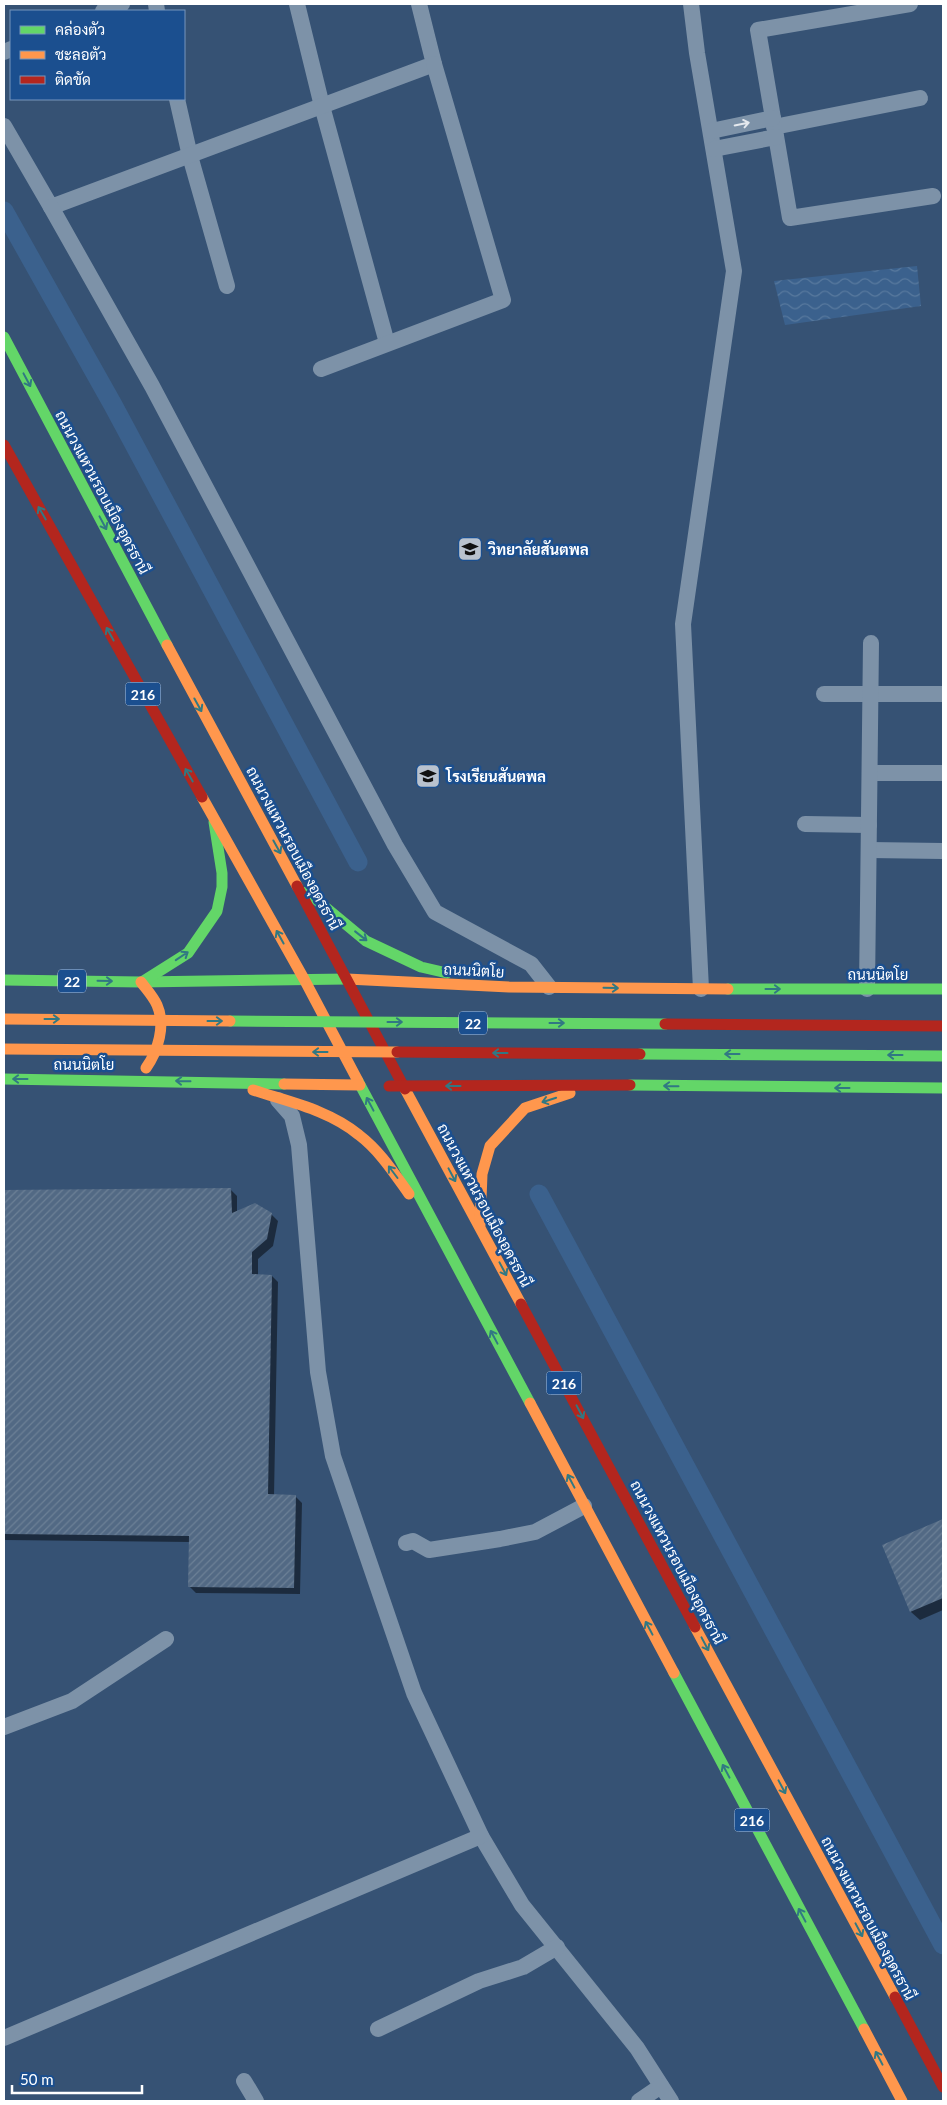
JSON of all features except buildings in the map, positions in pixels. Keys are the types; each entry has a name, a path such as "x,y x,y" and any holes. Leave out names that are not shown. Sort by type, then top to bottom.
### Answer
{"main road":[{"name":"ถนนวงแหวนรอบเมืองอุดรธานี","path":"4,337 194,697 296,883 943,2087"},
{"name":"216","path":"4,445 304,980 902,2101"},
{"path":"136,1080 153,1060 160,1033 157,1005 141,982 188,953 217,911 222,887 222,873 213,818"},
{"path":"296,883 366,941 421,967 509,987"},
{"name":"ถนนนิตโย","path":"4,980 141,982 347,979 509,987 701,990 943,989"},
{"path":"550,987 534,1017 535,1056 544,1070 572,1085"},
{"name":"22","path":"4,1019 943,1026"},
{"name":"ถนนนิตโย","path":"4,1050 943,1056"},
{"name":"ถนนนิตโย","path":"4,1079 404,1086 572,1085 943,1088"},
{"path":"232,1082 320,1113 350,1128 386,1164 443,1239"},
{"path":"480,1226 482,1174 490,1146 524,1108 595,1086"}],"street":[{"path":"107,10 122,4"},
{"path":"297,4 322,106 387,344"},
{"path":"321,369 503,300 418,4"},
{"path":"691,4 734,271 683,624 701,990"},
{"path":"910,4 758,30 790,218 934,196"},
{"path":"51,207 434,64"},
{"path":"711,131 774,127 920,98"},
{"path":"177,100 190,156 227,286"},
{"path":"4,126 152,386 395,845 435,912 531,964 550,987"},
{"path":"714,149 774,127"},
{"path":"867,989 871,643"},
{"path":"824,694 943,694"},
{"path":"870,773 943,773"},
{"path":"805,824 869,825"},
{"path":"869,850 943,851"},
{"path":"278,1099 292,1116 299,1145 318,1372 333,1456 414,1693 481,1836 522,1905 637,2048 671,2101"},
{"path":"406,1543 413,1541 429,1550 535,1532 584,1506"},
{"path":"4,1727 72,1702 166,1639"},
{"path":"4,2038 481,1836"},
{"path":"378,2029 479,1981 523,1967 557,1947"},
{"path":"244,2081 256,2101"},
{"path":"639,2101 661,2086"}],"water":[{"path":"917,266 921,306 785,325 774,281"}],"waterway":[{"path":"4,211 113,405 358,862"},
{"path":"539,1194 943,1945"}],"traffic: fast":[{"path":"4,337 167,645"},
{"path":"142,982 188,953 217,911 222,887 222,873 214,822"},
{"path":"307,892 366,941 421,967 447,973"},
{"path":"4,980 141,982 347,979"},
{"path":"728,989 943,989"},
{"path":"230,1021 665,1024"},
{"path":"640,1054 943,1056"},
{"path":"4,1079 284,1084"},
{"path":"358,1081 530,1403"},
{"path":"630,1085 943,1088"},
{"path":"674,1673 864,2029"}],"traffic: slow":[{"path":"167,645 297,886"},
{"path":"202,797 304,979 358,1081"},
{"path":"347,979 509,987 728,989"},
{"path":"141,982 155,1002 161,1021 157,1046 146,1068"},
{"path":"4,1019 230,1021"},
{"path":"4,1049 397,1052"},
{"path":"284,1084 360,1085"},
{"path":"405,1089 521,1304"},
{"path":"253,1090 322,1113 347,1126 367,1141 380,1155 409,1194"},
{"path":"480,1225 482,1174 490,1146 525,1108 570,1093"},
{"path":"530,1403 674,1673"},
{"path":"695,1627 895,1997"},
{"path":"864,2029 902,2101"}],"traffic: jam":[{"path":"4,445 202,797"},
{"path":"297,886 405,1089"},
{"path":"665,1024 943,1026"},
{"path":"397,1052 640,1054"},
{"path":"389,1086 630,1085"},
{"path":"521,1304 695,1627"},
{"path":"895,1997 943,2087"}],"place":[{"name":"วิทยาลัยสันตพล","path":"470,549"},
{"name":"โรงเรียนสันตพล","path":"428,776"}]}
